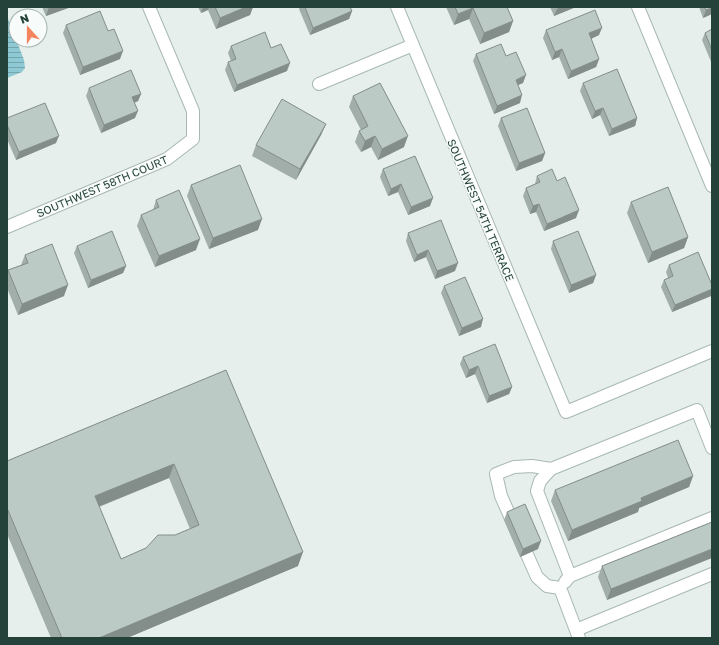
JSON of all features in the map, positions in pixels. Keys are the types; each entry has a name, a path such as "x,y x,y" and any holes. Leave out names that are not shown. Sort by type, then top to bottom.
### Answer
{"street":[{"name":"SOUTHWEST 58TH COURT","path":"7,227 167,159 193,139 193,111 150,7"},
{"name":"SOUTHWEST 54TH TERRACE","path":"397,7 566,412 712,352"},
{"path":"638,7 712,186"},
{"path":"319,84 413,45"},
{"path":"570,576 537,491 540,480 551,469 697,410 712,448"},
{"path":"551,469 532,466 514,467 496,474 501,496 537,577 547,586 560,588"},
{"path":"560,588 570,576 712,518"},
{"path":"560,588 578,634 712,574"}],"water":[{"path":"7,16 8,48 19,48 24,60 25,68 22,72 7,78"}],"building":[{"path":"215,7 246,7 220,18"},
{"path":"305,7 350,7 352,11 313,28"},
{"path":"455,7 507,7 513,21 484,33 473,8 458,14"},
{"path":"704,7 712,7 712,8 706,10"},
{"path":"595,10 602,28 589,33 599,59 571,71 562,49 555,52 546,30"},
{"path":"100,11 108,31 114,29 123,51 83,67 66,25"},
{"path":"712,29 712,50 705,33"},
{"path":"265,32 271,48 281,44 290,63 237,85 228,62 236,59 231,46"},
{"path":"501,44 506,56 516,52 526,75 516,80 522,95 497,106 476,54"},
{"path":"617,69 637,118 612,129 603,108 595,111 583,83"},
{"path":"131,70 141,94 132,97 138,111 104,125 89,88"},
{"path":"380,83 408,136 382,149 375,136 365,141 359,131 368,126 353,96"},
{"path":"282,99 326,124 300,169 256,145"},
{"path":"45,103 59,136 19,152 7,125 7,118"},
{"path":"527,108 545,153 519,163 501,118"},
{"path":"415,156 433,198 411,207 401,184 391,189 383,169"},
{"path":"240,165 262,219 213,238 191,185"},
{"path":"552,169 557,181 565,177 579,210 547,224 539,204 533,206 526,188 540,182 537,176"},
{"path":"668,187 688,237 652,252 631,202"},
{"path":"179,190 200,239 159,256 141,215 159,207 156,200"},
{"path":"441,220 458,263 437,271 428,250 417,255 408,233"},
{"path":"112,231 126,266 91,280 77,246"},
{"path":"578,231 596,275 571,285 553,241"},
{"path":"52,244 68,285 22,304 8,270 28,263 25,255"},
{"path":"698,252 712,285 712,289 675,305 664,280 673,276 669,265"},
{"path":"465,277 483,319 462,328 444,286"},
{"path":"495,344 512,387 489,396 478,366 469,370 463,357"},
{"path":"226,370 303,552 99,638 62,638 7,508 7,461","holes":["174,464 199,525 175,535 158,535 146,548 121,559 95,496"]},
{"path":"678,440 693,476 641,498 642,501 572,530 555,490"},
{"path":"525,504 541,541 523,549 507,512"},
{"path":"712,522 712,549 611,589 602,566"}]}
